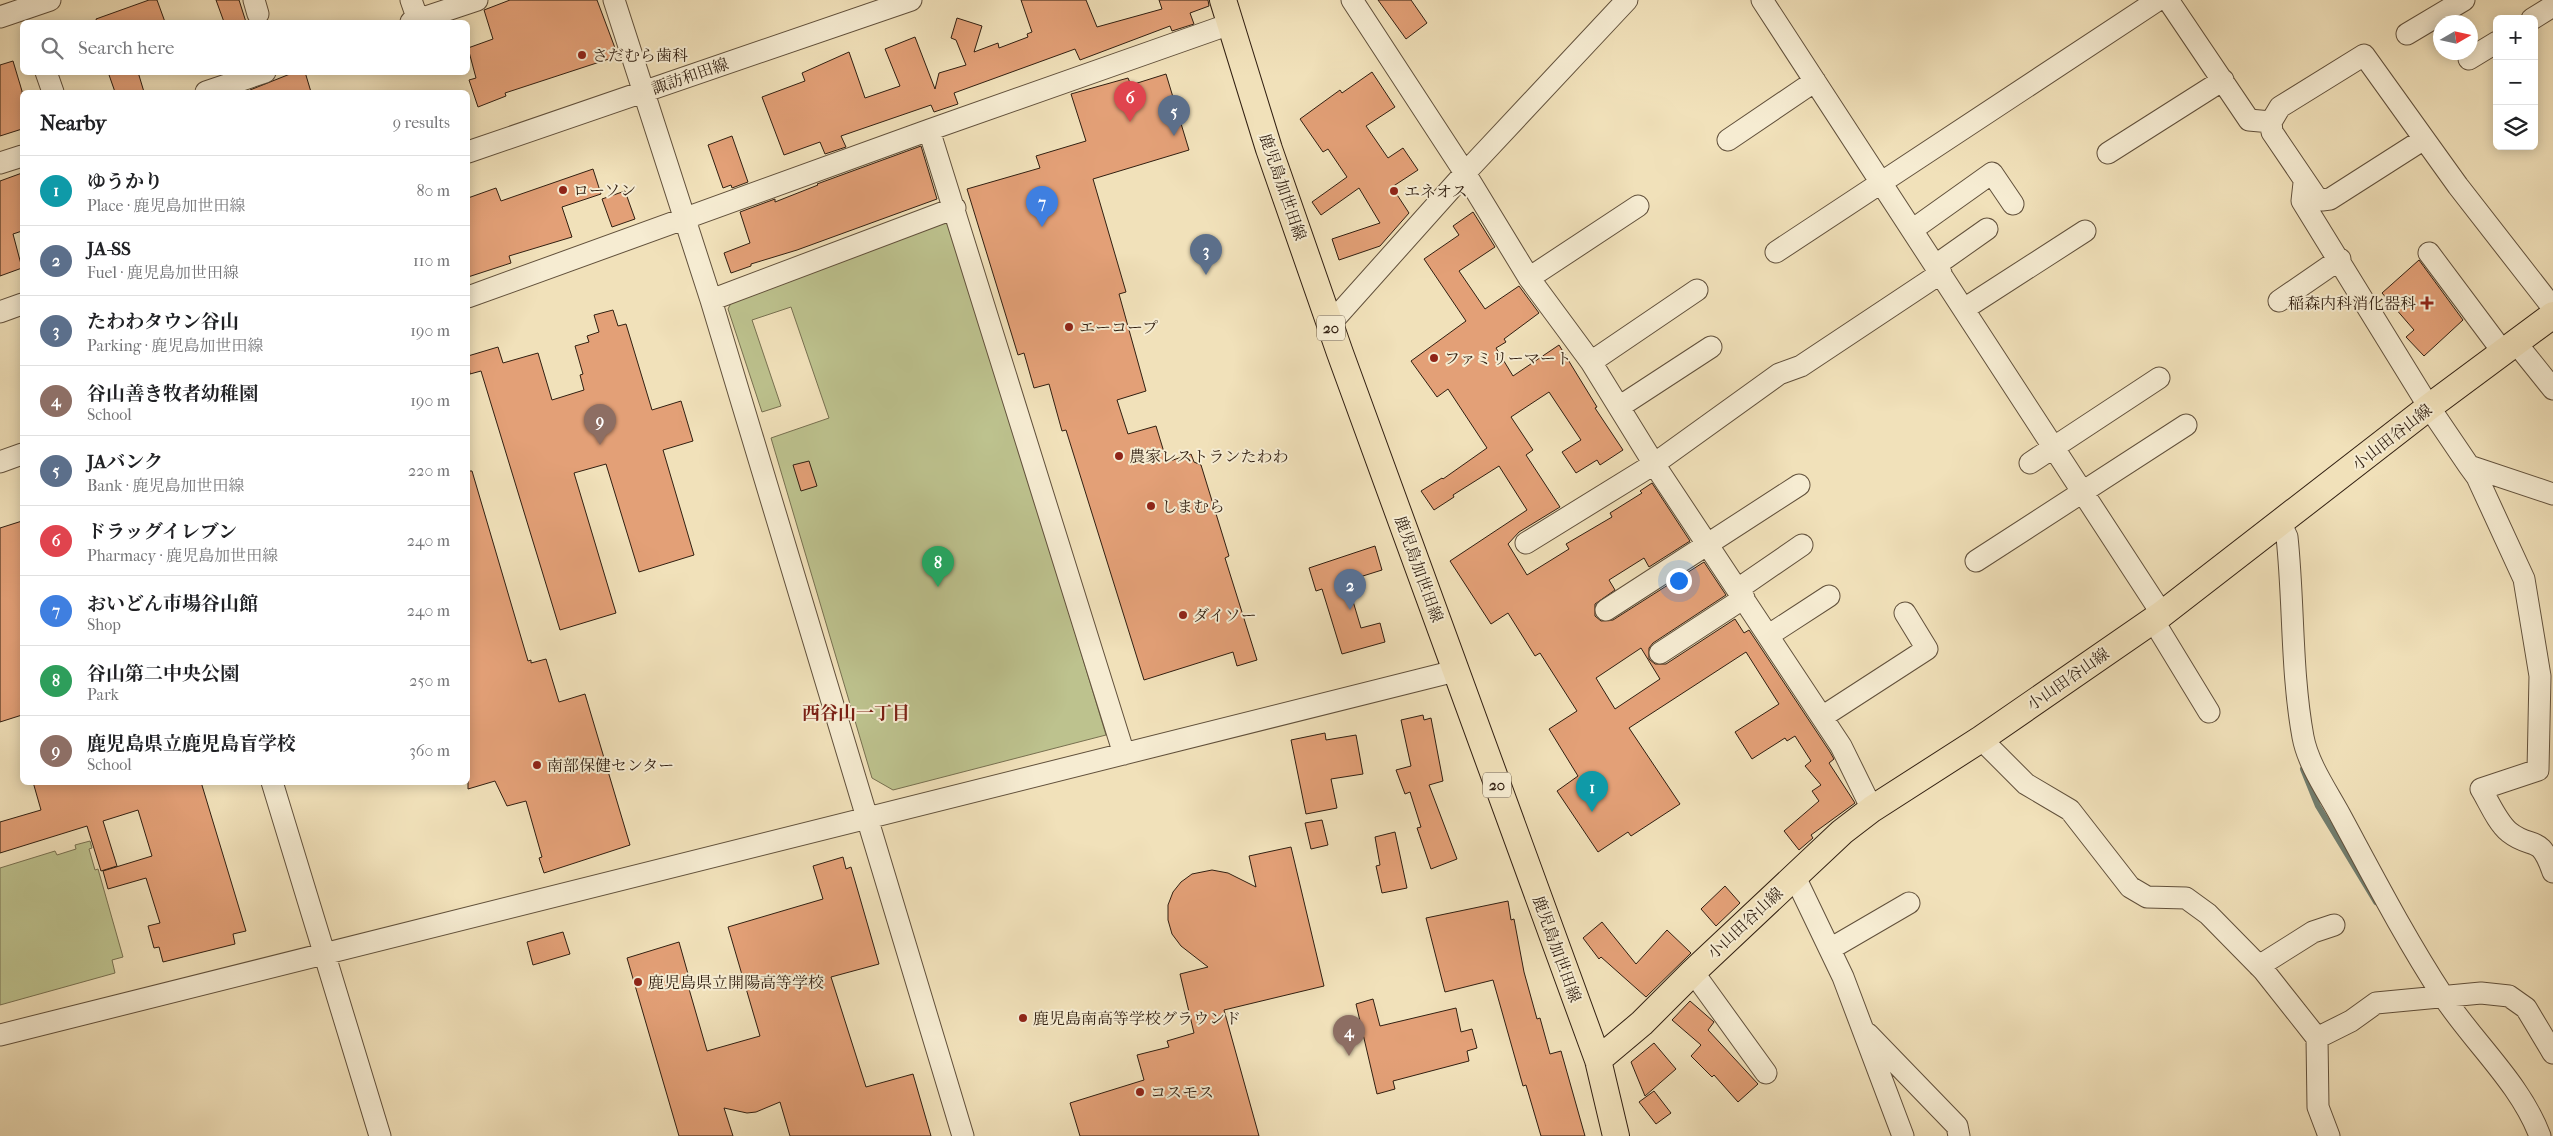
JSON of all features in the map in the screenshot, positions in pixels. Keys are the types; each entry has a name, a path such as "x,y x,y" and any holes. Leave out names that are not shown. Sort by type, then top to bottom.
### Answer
{"main road":[{"name":"鹿児島加世田線","path":"1226,12 1274,164 1330,324 1598,1060 1616,1136"},
{"name":"小山田谷山線","path":"1598,1060 1642,1024 1693,972 1842,832 1872,809 1981,739 2158,617 2281,524 2430,407 2553,315"}],"street":[{"path":"0,17 50,0"},
{"path":"411,0 414,20"},
{"path":"417,20 477,0"},
{"path":"614,0 711,300 963,1136"},
{"name":"諏訪和田線","path":"470,151 912,0"},
{"path":"1352,0 1465,173 1530,278 1591,362 1654,464 1841,746 1872,809"},
{"path":"1330,324 1465,173 1627,0"},
{"path":"1762,0 2083,492 2158,617 2209,712"},
{"path":"1772,248 2158,0"},
{"path":"2168,0 2250,120 2271,122"},
{"path":"2407,34 2464,0"},
{"path":"2538,15 2553,6"},
{"path":"470,296 929,130 1226,12"},
{"path":"2478,54 2493,45"},
{"path":"2424,139 2330,199 2322,200 2316,197 2272,132 2271,122 2280,107 2364,55 2424,139 2553,308"},
{"path":"47,75 52,90"},
{"path":"212,90 256,75"},
{"path":"2108,154 2223,80"},
{"path":"1728,140 1815,81"},
{"path":"929,130 955,208 1124,754"},
{"path":"0,163 20,157"},
{"path":"1912,230 1992,173 2013,204"},
{"path":"2304,178 2302,201 2340,259 2430,407 2477,477 2524,579 2540,676 2538,770 2482,789 2501,822 2510,832 2536,843 2546,853 2553,872"},
{"path":"1530,278 1638,206"},
{"path":"711,300 955,208"},
{"path":"1526,543 1654,464 1779,374 1801,366 1938,269 1987,229"},
{"path":"1964,309 2085,230"},
{"path":"2429,253 2510,347 2553,389"},
{"path":"2279,300 2340,259"},
{"path":"1591,362 1696,290"},
{"path":"0,312 20,305"},
{"path":"1619,407 1711,347"},
{"path":"2030,463 2159,378"},
{"path":"1976,561 2186,425"},
{"path":"0,462 20,455"},
{"path":"2469,466 2553,494"},
{"path":"1606,610 1799,485"},
{"path":"2281,524 2288,537 2294,665 2303,739 2312,763 2373,876 2444,996 2512,1086 2530,1113 2540,1136"},
{"path":"1660,653 1802,545"},
{"path":"1769,636 1829,596"},
{"path":"1822,717 1927,649 1906,613"},
{"path":"0,1035 1455,671"},
{"path":"1981,739 2026,784 2070,810 2130,887 2147,897 2186,898 2208,914 2259,966 2317,1038 2318,1107 2329,1136"},
{"path":"273,785 380,1136"},
{"path":"1795,876 1843,976 1903,1136"},
{"path":"1830,949 1909,903"},
{"path":"2259,966 2313,932 2334,925"},
{"path":"1693,972 1766,1073"},
{"path":"2317,1038 2351,1021 2376,1003 2481,993 2509,996 2526,1008 2553,1053"},
{"path":"1863,1029 1957,1126 1959,1136"}],"green space":[{"path":"943,221 953,229 1106,735 893,790 872,778 771,438 829,418 791,307 752,320 781,406 762,412 728,309 734,297"},
{"path":"90,841 92,848 89,849 95,870 98,869 123,957 112,960 115,973 0,1005 0,868 55,851 57,855 76,849 75,845"}],"building":[{"path":"149,0 157,0 164,20 96,20"},
{"path":"216,0 239,0 245,20 223,20"},
{"path":"510,0 597,0 618,56 505,93 506,96 478,107 469,80 476,78 470,56 470,47 493,39 484,10"},
{"path":"1021,0 1086,0 1097,27 1162,9 1159,0 1208,0 1209,6 1190,13 1194,24 1172,31 1170,26 1080,60 1075,49 954,93 958,104 934,112 931,105 841,136 846,147 825,154 820,142 784,155 762,97 805,81 802,73 849,52 865,98 900,86 885,49 915,37 935,89 939,73 966,65 956,40 951,38 957,18 982,26 974,52 998,43 999,48 1028,37 1027,34 1032,32"},
{"path":"1378,0 1411,0 1427,23 1406,39"},
{"path":"13,61 22,90 20,90 20,130 0,136 0,65"},
{"path":"1372,72 1395,107 1366,126 1388,158 1403,148 1418,170 1392,187 1409,213 1380,246 1339,260 1332,239 1380,223 1359,188 1321,215 1312,202 1347,177 1328,149 1323,152 1300,119 1340,90 1342,93"},
{"path":"1166,74 1189,150 1093,179 1126,292 1119,294 1146,391 1117,400 1128,434 1156,426 1167,462 1191,454 1194,462 1201,465 1229,556 1225,558 1257,660 1237,666 1233,652 1144,680 1066,430 1062,431 1049,384 1034,388 1024,353 1018,355 967,189 1040,168 1036,156 1086,141 1071,94 1128,78 1131,85"},
{"path":"109,75 139,75 143,90 114,90"},
{"path":"288,75 306,75 310,90 250,90"},
{"path":"732,136 748,182 732,188 731,185 723,188 708,145"},
{"path":"921,146 937,199 797,250 751,264 751,266 731,273 724,253 750,243 740,212 775,199 775,202 817,184"},
{"path":"593,169 601,194 562,207 572,237 509,256 511,263 470,276 470,197 496,188 501,201"},
{"path":"20,174 20,232 13,234 20,260 20,269 0,276 0,181"},
{"path":"625,191 635,219 612,227 602,199"},
{"path":"1473,212 1495,247 1459,271 1485,309 1519,286 1539,313 1504,339 1506,342 1496,348 1513,376 1559,345 1597,407 1595,408 1623,450 1600,465 1597,460 1576,473 1562,452 1581,440 1549,392 1511,417 1533,450 1526,455 1560,507 1519,532 1508,544 1527,575 1569,549 1566,544 1612,517 1610,513 1642,493 1640,491 1652,483 1690,541 1649,567 1644,558 1609,580 1615,590 1595,604 1595,616 1601,621 1613,620 1704,562 1726,595 1653,643 1649,648 1649,659 1655,664 1666,664 1735,619 1744,633 1749,630 1830,752 1834,759 1829,763 1855,803 1811,835 1813,838 1799,850 1784,831 1819,801 1812,791 1821,785 1805,766 1811,761 1795,736 1787,741 1785,738 1752,759 1735,732 1779,704 1746,652 1629,728 1680,804 1631,836 1628,832 1598,852 1557,791 1578,776 1549,729 1577,711 1540,653 1535,656 1508,613 1491,624 1450,561 1527,510 1499,466 1453,495 1454,497 1434,510 1421,491 1443,479 1487,448 1448,389 1437,397 1411,361 1466,321 1424,259 1459,235 1453,226","holes":["1641,648 1660,679 1615,709 1596,678"]},
{"name":"稲森内科消化器科","path":"2419,260 2463,320 2424,356 2406,337 2414,330 2382,293"},
{"path":"613,310 618,326 626,324 652,410 681,401 693,441 663,450 694,555 639,572 606,464 574,473 616,613 560,630 481,371 470,374 470,355 498,347 503,363 538,353 552,400 584,390 580,375 583,374 575,346 589,342 587,336 599,332 594,315"},
{"path":"809,461 817,486 801,491 793,465"},
{"name":"南部保健センター","path":"470,471 472,471 528,661 531,660 531,663 546,659 559,702 585,694 630,845 544,873 539,858 542,857 526,801 507,806 495,781 468,789 468,785 470,785"},
{"path":"20,522 20,716 0,722 0,528"},
{"path":"1375,546 1382,570 1347,581 1361,628 1380,623 1385,642 1342,654 1322,589 1316,591 1309,568"},
{"path":"1423,715 1424,720 1431,718 1443,781 1429,785 1457,859 1431,869 1417,828 1421,827 1410,792 1405,794 1396,770 1411,766 1401,720"},
{"path":"1325,733 1326,740 1356,735 1363,774 1331,779 1337,808 1306,814 1291,740"},
{"path":"34,785 202,785 246,931 233,934 235,944 163,962 159,947 154,948 148,926 160,923 146,878 108,889 103,871 152,856 138,810 103,821 117,866 101,871 87,826 0,853 0,822 41,810"},
{"path":"1322,820 1328,845 1311,849 1305,823"},
{"path":"1395,832 1407,888 1382,893 1376,866 1380,865 1375,837"},
{"path":"1291,847 1324,986 1224,1010 1259,1136 1080,1136 1070,1103 1144,1080 1137,1055 1169,1047 1167,1041 1194,1033 1180,974 1208,967 1181,946 1172,934 1168,920 1168,905 1173,892 1181,882 1192,874 1212,870 1228,873 1256,887 1249,856"},
{"path":"843,857 846,869 851,867 879,964 831,977 866,1087 913,1074 931,1136 790,1136 780,1102 756,1112 747,1113 724,1108 733,1136 679,1136 627,958 679,942 690,981 687,982 707,1051 760,1036 728,927 823,899 813,866"},
{"path":"1725,886 1740,903 1716,926 1701,909"},
{"path":"1508,901 1511,920 1514,919 1524,972 1537,1019 1540,1018 1550,1054 1561,1051 1585,1136 1541,1136 1526,1085 1523,1086 1493,980 1445,992 1426,918"},
{"path":"1602,922 1636,964 1667,930 1691,953 1646,997 1601,957 1599,959 1583,938"},
{"path":"563,932 570,954 533,965 527,942"},
{"path":"1373,999 1380,1026 1456,1008 1461,1032 1472,1029 1477,1048 1467,1051 1469,1061 1393,1081 1395,1089 1377,1094 1356,1004"},
{"path":"1690,1001 1714,1022 1708,1030 1758,1084 1738,1102 1714,1075 1712,1077 1691,1056 1701,1045 1672,1020"},
{"path":"1654,1043 1676,1069 1645,1096 1631,1062"},
{"path":"1654,1091 1671,1113 1656,1124 1639,1102"}],"waterway":[{"path":"2303,769 2318,806 2376,902"}],"place":[{"name":"さだむら歯科","path":"582,55"},
{"name":"ドラッグイレブン","path":"1130,122"},
{"name":"JAバンク","path":"1174,136"},
{"name":"ローソン","path":"563,190"},
{"name":"エネオス","path":"1394,191"},
{"name":"おいどん市場谷山館","path":"1042,227"},
{"name":"たわわタウン谷山","path":"1206,275"},
{"name":"稲森内科消化器科","path":"2427,303"},
{"name":"エーコープ","path":"1069,327"},
{"name":"ファミリーマート","path":"1434,358"},
{"name":"鹿児島県立鹿児島盲学校","path":"600,445"},
{"name":"農家レストランたわわ","path":"1119,456"},
{"name":"しまむら","path":"1151,506"},
{"name":"谷山第二中央公園","path":"938,587"},
{"name":"JA-SS","path":"1350,610"},
{"name":"ダイソー","path":"1183,615"},
{"name":"南部保健センター","path":"537,765"},
{"name":"ゆうかり","path":"1592,812"},
{"name":"鹿児島県立開陽高等学校","path":"638,982"},
{"name":"鹿児島南高等学校グラウンド","path":"1023,1018"},
{"name":"谷山善き牧者幼稚園","path":"1349,1056"},
{"name":"コスモス","path":"1140,1092"}],"district":[{"name":"西谷山一丁目","path":"856,713"}]}
